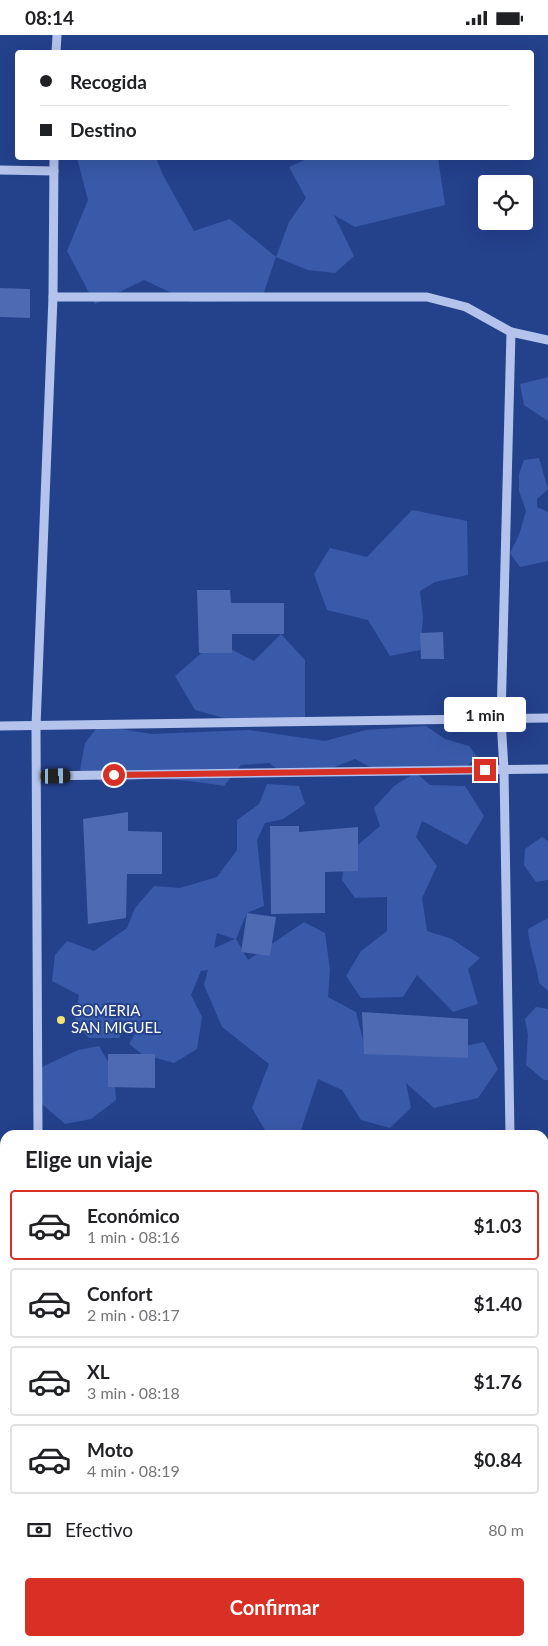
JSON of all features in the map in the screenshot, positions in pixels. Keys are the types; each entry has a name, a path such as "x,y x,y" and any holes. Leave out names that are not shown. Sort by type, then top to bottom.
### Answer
{"street":[{"path":"56,35 56,50"},
{"path":"38,1130 36,726 53,297 54,160"},
{"path":"0,170 54,171"},
{"path":"53,297 427,297 466,307 511,332 548,340"},
{"path":"510,1130 504,770 501,719 511,332"},
{"path":"0,726 548,718"},
{"path":"37,776 548,769"}],"shaded area":[{"path":"78,160 157,160 194,231 230,219 276,257 261,301 191,302 144,280 95,304 67,251 88,200"},
{"path":"305,160 438,160 445,205 355,227 334,215 354,256 335,273 308,270 276,257 289,222 306,198 289,167"},
{"path":"548,377 548,421 524,405 520,384"},
{"path":"539,458 548,489 537,499 537,507 548,512 548,561 520,567 510,553 519,535 526,511 519,491 519,474 524,460"},
{"path":"412,510 467,521 468,575 435,582 420,591 423,618 420,650 390,656 368,620 327,610 314,574 330,548 367,557"},
{"path":"281,634 305,660 305,722 242,723 195,710 175,676 215,641 254,661"},
{"path":"99,725 151,734 249,730 325,741 366,730 426,726 445,739 469,746 477,757 460,773 416,773 430,785 465,786 484,816 467,845 422,821 416,837 437,866 422,898 427,931 452,939 480,958 468,969 478,1004 453,1012 417,975 403,997 361,998 346,976 361,951 387,931 387,897 355,898 342,880 345,856 380,826 374,808 394,786 415,773 379,772 355,759 322,772 289,777 269,763 241,765 224,786 180,780 150,779 106,784 80,770 85,743"},
{"path":"267,784 299,786 305,804 283,819 265,823 257,840 264,906 247,913 236,939 248,960 304,922 325,933 330,970 328,997 356,1012 364,1044 438,1052 484,1042 498,1069 478,1098 434,1108 406,1083 411,1108 390,1128 361,1120 342,1090 318,1079 301,1130 265,1130 252,1108 269,1064 222,1027 204,985 208,970 201,971 191,995 202,1017 197,1049 174,1063 142,1054 129,1044 138,1028 130,1019 119,1038 89,1038 74,1023 79,995 52,981 55,955 67,941 94,951 127,928 135,908 154,886 180,888 217,877 237,850 237,820 259,804","holes":["217,933 235,939 214,948"]},
{"path":"542,837 548,841 548,880 536,882 524,865 525,849"},
{"path":"548,918 548,991 539,983 528,929"},
{"path":"536,1007 548,1009 548,1080 544,1080 526,1065 528,1035 525,1019"},
{"path":"99,1046 114,1072 116,1100 91,1119 65,1124 41,1103 42,1067 78,1050"}],"building":[{"path":"0,288 30,289 30,318 0,317"},
{"path":"197,590 230,590 231,603 284,603 284,634 232,634 232,653 199,653"},
{"path":"443,632 444,659 421,659 420,633"},
{"path":"128,812 128,831 162,832 162,874 127,874 126,918 88,924 83,819"},
{"path":"270,826 299,826 299,832 358,827 358,871 325,872 325,913 271,914"},
{"path":"247,913 276,917 270,956 241,952"},
{"path":"362,1012 468,1019 468,1058 364,1054"},
{"path":"108,1054 155,1054 155,1088 108,1087"}],"place":[{"name":"GOMERIA SAN MIGUEL","path":"61,1020"}],"route":[{"path":"114,775 485,770"}]}
